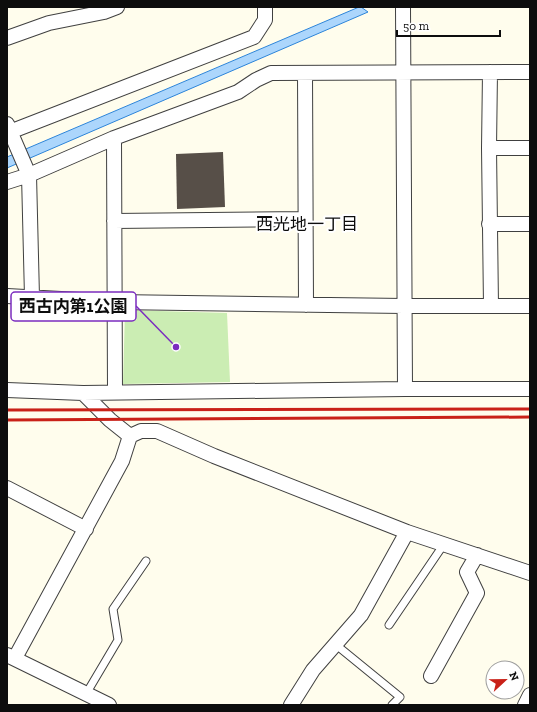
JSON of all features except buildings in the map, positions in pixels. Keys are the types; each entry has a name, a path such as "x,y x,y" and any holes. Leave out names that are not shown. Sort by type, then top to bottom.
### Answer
{"street":[{"path":"7,38 49,23 104,12 117,7"},
{"path":"32,297 29,175 8,130 254,37 265,20 265,7"},
{"path":"404,7 405,389"},
{"path":"490,72 489,224 491,306"},
{"path":"7,182 29,175 114,138 238,92 256,80 271,73 530,72"},
{"path":"305,73 306,305"},
{"path":"114,138 115,392"},
{"path":"489,148 530,148"},
{"path":"114,220 305,219"},
{"path":"489,224 530,224"},
{"path":"7,296 115,302 404,306 530,306"},
{"path":"7,390 83,393 405,389 530,390"},
{"path":"83,393 110,420 130,436"},
{"path":"109,705 11,657 86,529 122,461 130,436 141,431 157,431 214,456 407,532 530,573"},
{"path":"7,488 86,529"},
{"path":"291,705 313,670 361,615 407,532"},
{"path":"431,676 477,593 467,572 477,556"},
{"path":"525,705 530,695"}],"lane":[{"path":"389,625 444,544"},
{"path":"86,694 118,640 114,609 146,561"},
{"path":"335,644 400,697 392,705"}],"green space":[{"path":"125,310 227,313 230,382 123,384"}],"water":[{"path":"359,7 368,12 7,168 7,157"}],"railway":[{"path":"7,410 530,409"},
{"path":"7,420 530,417"}],"place":[{"name":"西古内第1公園","path":"176,347"}],"district":[{"name":"西光地一丁目","path":"307,224"}]}
